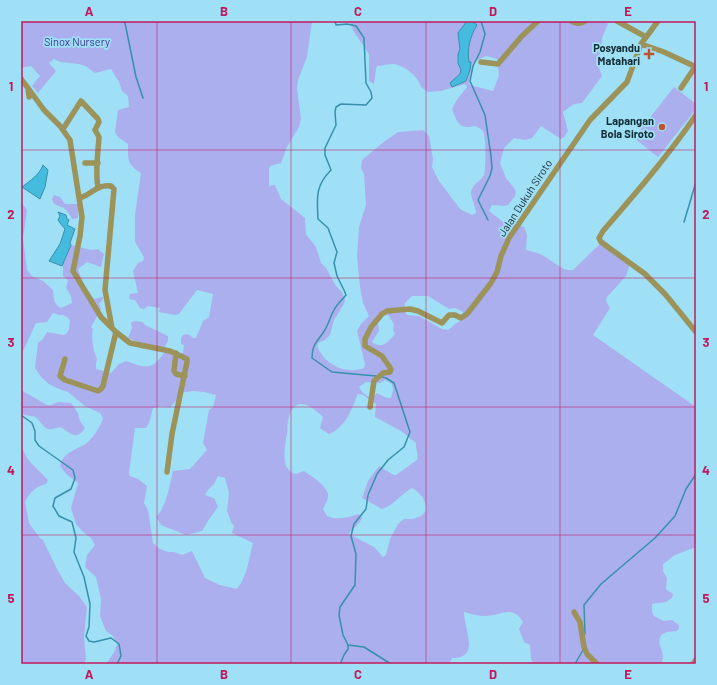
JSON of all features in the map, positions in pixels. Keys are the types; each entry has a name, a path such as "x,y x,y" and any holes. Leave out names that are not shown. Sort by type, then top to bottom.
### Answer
{"street":[{"path":"481,62 499,63 522,36 538,21"},
{"path":"571,21 575,23 582,23 585,21"},
{"path":"617,21 646,37"},
{"name":"Jalan Dukuh Siroto","path":"370,407 374,381 378,376 383,373 388,373 391,369 382,356 370,349 365,344 364,339 375,321 387,311 410,309 418,311 442,323 449,315 455,315 461,318 467,314 491,283 497,272 501,256 509,238 590,120 627,82 642,44 658,21"},
{"path":"642,44 664,52 695,67 681,88"},
{"path":"21,79 49,116 63,130 70,140 80,198 82,225 73,271 100,317 130,343 176,353 187,359 185,376 172,434 167,472"},
{"path":"28,88 29,96"},
{"path":"63,130 81,101 94,114 99,122 95,130 99,137 97,159 98,187"},
{"path":"696,115 641,187 599,238 601,242 644,274 665,294 696,332"},
{"path":"86,163 98,163"},
{"path":"65,359 60,376 65,380 98,391 101,389 106,372 114,330 105,290 114,189 107,185 98,187 80,198"},
{"path":"176,353 174,371 176,374 185,376"},
{"path":"574,612 580,622 586,654 596,664"},
{"path":"693,664 696,660"}],"green space":[{"name":"Sinox Nursery","path":"21,21 312,21 307,57 298,80 297,88 301,119 299,127 287,147 281,163 270,166 269,186 275,185 281,199 305,218 306,234 316,247 321,263 326,268 336,286 342,292 345,300 334,320 330,335 325,340 318,343 320,352 328,362 339,368 345,370 358,370 364,368 365,364 357,331 361,324 369,316 363,303 357,256 359,227 366,205 364,174 361,168 362,160 398,132 423,130 429,136 433,159 432,167 439,181 460,209 472,215 476,213 471,192 473,187 484,175 485,139 483,131 479,128 475,126 462,126 458,122 452,109 456,101 467,87 465,84 441,91 428,92 421,87 420,83 410,72 393,64 377,66 374,84 369,81 369,54 354,32 349,21 467,21 459,33 460,50 458,54 458,63 461,70 460,75 450,83 452,87 466,81 469,74 471,63 469,62 468,57 469,47 477,25 472,21 606,21 608,24 602,38 601,50 597,62 602,76 582,103 574,104 563,112 568,131 564,137 561,139 541,126 532,138 525,140 514,138 504,148 500,163 506,178 516,192 515,196 508,205 492,205 489,211 502,221 524,227 527,235 526,250 544,256 558,266 573,270 604,240 630,264 626,276 607,297 606,301 610,308 593,335 696,407 696,547 675,555 663,564 663,571 667,578 666,589 673,594 672,598 666,602 652,604 652,612 654,616 664,621 672,620 679,625 679,628 677,631 667,632 661,635 659,642 663,655 662,664 535,664 531,660 530,645 524,642 519,629 523,622 515,613 506,612 486,616 464,612 469,648 461,657 452,658 449,664 106,664 115,651 117,644 112,635 106,631 100,616 101,599 96,577 85,567 87,555 95,545 91,538 76,524 71,508 78,483 66,474 60,466 64,457 90,440 95,434 103,418 100,413 85,406 68,392 49,384 41,377 35,368 38,343 43,339 47,332 64,335 66,334 69,329 70,320 67,317 53,313 47,322 36,323 24,349 21,352 21,202 27,210 23,238 27,270 32,276 43,281 53,290 54,300 61,308 72,303 71,296 66,288 68,280 63,276 63,262 71,245 91,250 98,249 104,254 101,267 87,262 78,269 84,285 94,299 103,297 102,301 99,303 101,309 91,327 93,329 93,348 97,358 96,369 111,373 119,364 126,361 148,366 155,363 164,353 183,353 184,345 181,344 181,338 186,334 196,338 203,321 209,317 213,294 197,290 179,314 175,315 159,312 160,308 148,306 144,309 140,308 135,300 129,299 130,294 138,293 133,271 138,263 143,261 144,257 135,242 135,215 141,173 133,167 129,161 128,144 118,137 115,132 118,110 129,107 128,96 122,91 119,82 111,69 95,73 87,67 61,62 54,59 49,63 56,71 38,93 32,86 40,76 31,66 21,68","holes":["486,56 497,59 499,75 493,91 470,85 469,81 473,63","412,296 428,296 449,309 455,308 463,312 460,321 448,330 442,329 419,316 407,315 404,310 405,303","384,315 388,315 394,324 393,330 395,334 385,344 379,345 372,342 379,331 378,321","385,380 392,384 393,390 391,398 387,398 377,393 369,397 363,393 359,387 366,382 380,383","192,391 216,395 213,407 209,410 203,443 207,450 190,469 173,471 165,502 156,517 161,525 186,535 202,531 218,507 214,498 205,495 214,484 218,476 225,478 229,493 227,511 234,526 232,533 253,543 243,579 237,589 220,585 205,578 192,551 182,555 160,549 153,543 148,510 144,503 147,486 138,479 130,476 129,473 135,428 146,428 153,408 162,406 170,407 176,401 179,393","358,394 363,395 376,404 375,417 401,431 416,443 418,456 417,460 396,475 379,466 368,481 362,498 382,509 390,505 412,488 421,495 424,501 426,511 421,516 413,519 404,519 398,524 390,539 386,555 383,557 374,547 349,534 362,518 359,514 339,518 327,516 323,509 327,502 328,496 324,487 304,471 296,474 292,473 286,466 285,462 288,423 290,413 294,407 302,404 307,405 318,412 323,417 320,428 329,434 340,427 353,406"]},
{"name":"Lapangan Bola Siroto","path":"674,87 696,104 696,109 658,157 634,138"},
{"path":"54,195 60,197 65,204 78,204 78,218 72,219 65,209 54,204 52,199"},
{"path":"134,321 142,322 168,336 168,341 164,348 141,343 128,338 132,328 131,323"},
{"path":"21,390 47,405 58,402 71,403 78,413 80,421 85,428 79,434 73,435 60,427 48,429 36,417 21,414"},
{"path":"21,443 25,455 48,480 46,484 33,490 25,502 29,523 43,540 65,583 79,596 87,607 84,637 86,660 83,664 21,664"}],"shaded area":[{"path":"467,21 472,21 477,25 469,47 468,57 469,62 471,62 470,70 466,81 452,87 450,83 460,74 461,70 458,63 458,54 460,49 458,33"},
{"path":"43,165 48,170 45,187 40,199 22,187 37,174"},
{"path":"58,212 66,215 67,219 69,220 67,225 75,229 70,243 71,245 62,266 49,261 60,244 65,229 58,220 60,216"}],"waterway":[{"path":"123,21 125,23 136,77 143,98"},
{"path":"335,21 336,25 347,24 356,26 364,38 366,83 371,92 372,98 366,105 341,104 336,107 336,125 325,148 325,155 331,170 322,181 318,193 318,219 328,228 337,252 334,263 337,276 346,295 335,308 325,330 315,344 312,358 332,372 376,376"},
{"path":"481,21 485,34 480,52 473,66 470,81 485,115 491,156 492,168 490,176 478,200 488,220"},
{"path":"684,222 696,182"},
{"path":"348,645 343,635 339,615 340,607 355,585 356,554 351,536 354,524 366,509 368,495 377,474 388,460 404,447 410,432 394,383 382,377"},
{"path":"21,415 32,423 35,431 35,440 39,446 73,470 75,478 71,489 55,498 53,506 59,516 72,522 76,538 74,552 84,577 90,604 89,627 86,636 89,641 94,642 111,638 119,644 121,656 117,664"},
{"path":"585,634 584,605 601,584 655,538 675,516 686,489 696,474"},
{"path":"348,645 364,647 391,664"},
{"path":"342,664 341,662 348,649 348,645"},
{"path":"575,664 583,650"}],"place":[{"name":"Posyandu Matahari","path":"649,54"},
{"name":"Lapangan Bola Siroto","path":"662,127"}]}
